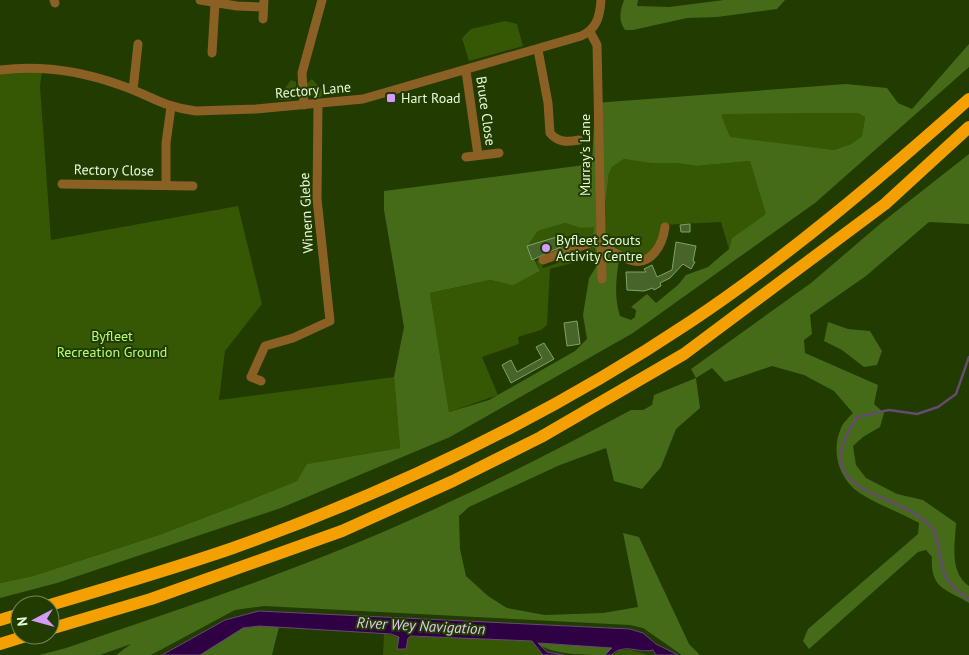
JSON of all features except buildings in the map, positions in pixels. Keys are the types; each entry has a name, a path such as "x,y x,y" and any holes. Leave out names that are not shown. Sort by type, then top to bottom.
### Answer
{"highway":[{"path":"60,602 233,548 338,507 443,461 532,416 624,364 682,327 782,256 869,188 969,99"},
{"path":"60,626 151,599 342,531 453,481 541,437 684,354 885,204 969,127"}],"street":[{"path":"200,0 215,4 264,3 263,19"},
{"path":"304,105 303,69 322,0"},
{"path":"590,32 600,15 601,0"},
{"path":"212,53 215,4"},
{"name":"Rectory Lane","path":"0,70 28,67 53,69 98,78 133,90 171,107 215,112 363,99 538,50 590,32"},
{"name":"Murray's Lane","path":"590,32 598,45 602,279"},
{"path":"133,90 138,44"},
{"path":"538,50 548,103 550,132 557,140 566,142 580,140"},
{"name":"Bruce Close","path":"466,71 478,155"},
{"name":"Winern Glebe","path":"261,381 249,375 265,346 293,338 330,321 317,199 318,104"},
{"name":"Rectory Close","path":"166,185 166,143 171,107"},
{"name":"Bruce Close","path":"466,157 499,153"},
{"name":"Rectory Close","path":"62,184 194,186"},
{"path":"542,260 601,242 630,260 642,261 658,249 665,227"}],"green space":[{"path":"624,0 638,0 637,6 669,7 724,0 785,0 777,9 717,17 687,18 633,30 625,30 621,23 620,15"},
{"path":"505,21 517,24 523,46 469,61 462,38 471,29"},
{"path":"969,44 969,67 815,203 633,333 450,437 281,508 57,583 0,598 0,583 33,576 159,535 232,507 297,481 307,464 400,448 394,377 404,327 384,210 384,191 592,164 595,103 846,84 887,88 898,103 912,109","holes":["858,113 865,117 862,136 851,144 834,150 730,137 721,115","624,159 696,166 750,161 766,214 732,238 729,249 708,267 686,275 678,285 656,303 647,294 631,307 636,310 635,317 631,320 620,316 616,288 619,260 610,252 605,253 603,222 609,173 612,167","565,223 581,228 594,227 592,246 595,249 596,267 589,278 583,315 587,339 575,351 489,400 449,412 430,293 490,280 513,285 540,271 534,259 555,250 557,252 564,249 560,236 528,245 538,231"]},
{"name":"Byfleet Recreation Ground","path":"42,71 40,86 51,240 238,206 262,304 225,351 219,400 394,377 400,448 308,464 297,481 232,507 159,535 33,576 0,583 0,73"},
{"path":"312,79 324,92 321,97 314,98 307,93 306,84"},
{"path":"291,80 296,82 297,94 290,100 278,100 277,99"},
{"path":"858,113 865,117 862,136 851,144 834,150 730,138 721,119 721,115 727,114"},
{"path":"969,154 969,224 929,222 866,276 810,315 812,334 804,340 805,353 878,385 874,404 884,413 880,427 863,437 853,446 856,465 866,478 897,494 923,500 956,523 954,548 956,565 958,573 969,586 969,603 947,591 937,582 932,568 932,557 926,550 918,552 809,649 803,641 808,629 918,534 919,523 877,503 848,483 839,466 837,447 842,426 853,413 834,391 804,375 772,366 725,382 712,368 696,378 691,369 811,283 880,224"},
{"path":"624,159 696,166 750,161 767,214 732,238 729,249 721,222 662,225 656,243 649,253 644,257 631,257 609,243 604,242 603,222 609,173 612,167"},
{"path":"565,223 581,228 594,226 594,237 569,245 567,239 527,246 538,231"},
{"path":"593,247 596,254 594,257 550,269 547,325 541,330 518,337 519,344 482,357 498,395 449,412 430,293 490,280 513,284 540,271 536,261 541,260 543,268 558,263 556,258 570,254 573,260 589,255 587,249"},
{"path":"828,322 848,329 870,331 882,351 877,365 864,367 842,350 824,341"},
{"path":"696,378 700,408 676,429 661,467 642,489 614,481 606,448 560,465 469,507 459,516 460,549 466,576 488,596 507,608 545,615 603,613 638,607 623,533 639,537 689,644 700,655 682,655 643,628 630,625 264,606 235,610 151,655 116,655 131,644 100,655 39,655 66,648 295,568 366,539 481,487 631,410 643,410 652,405 654,395"},
{"path":"259,626 279,627 272,655 200,655 243,628"},
{"path":"384,634 399,637 397,648 406,643 410,636 532,641 543,655 383,655"},
{"path":"537,643 613,648 605,655 578,654 551,650"},
{"path":"620,650 631,650 649,655 613,655"}],"water":[{"name":"River Wey Navigation","path":"259,611 630,629 643,633 656,644 678,655 656,655 653,650 622,649 611,655 605,655 612,648 538,643 547,652 564,655 543,655 532,641 411,636 408,638 406,649 397,649 399,637 391,634 259,626 243,628 200,655 162,655 225,620"}],"waterway":[{"path":"969,357 956,394 938,407 917,414 889,410 857,417 843,444 841,464 849,478 863,489 920,517 934,531 943,571 949,583 969,599"}],"place":[{"name":"Hart Road","path":"391,98"},
{"name":"Byfleet Scouts Activity Centre","path":"546,248"}]}
